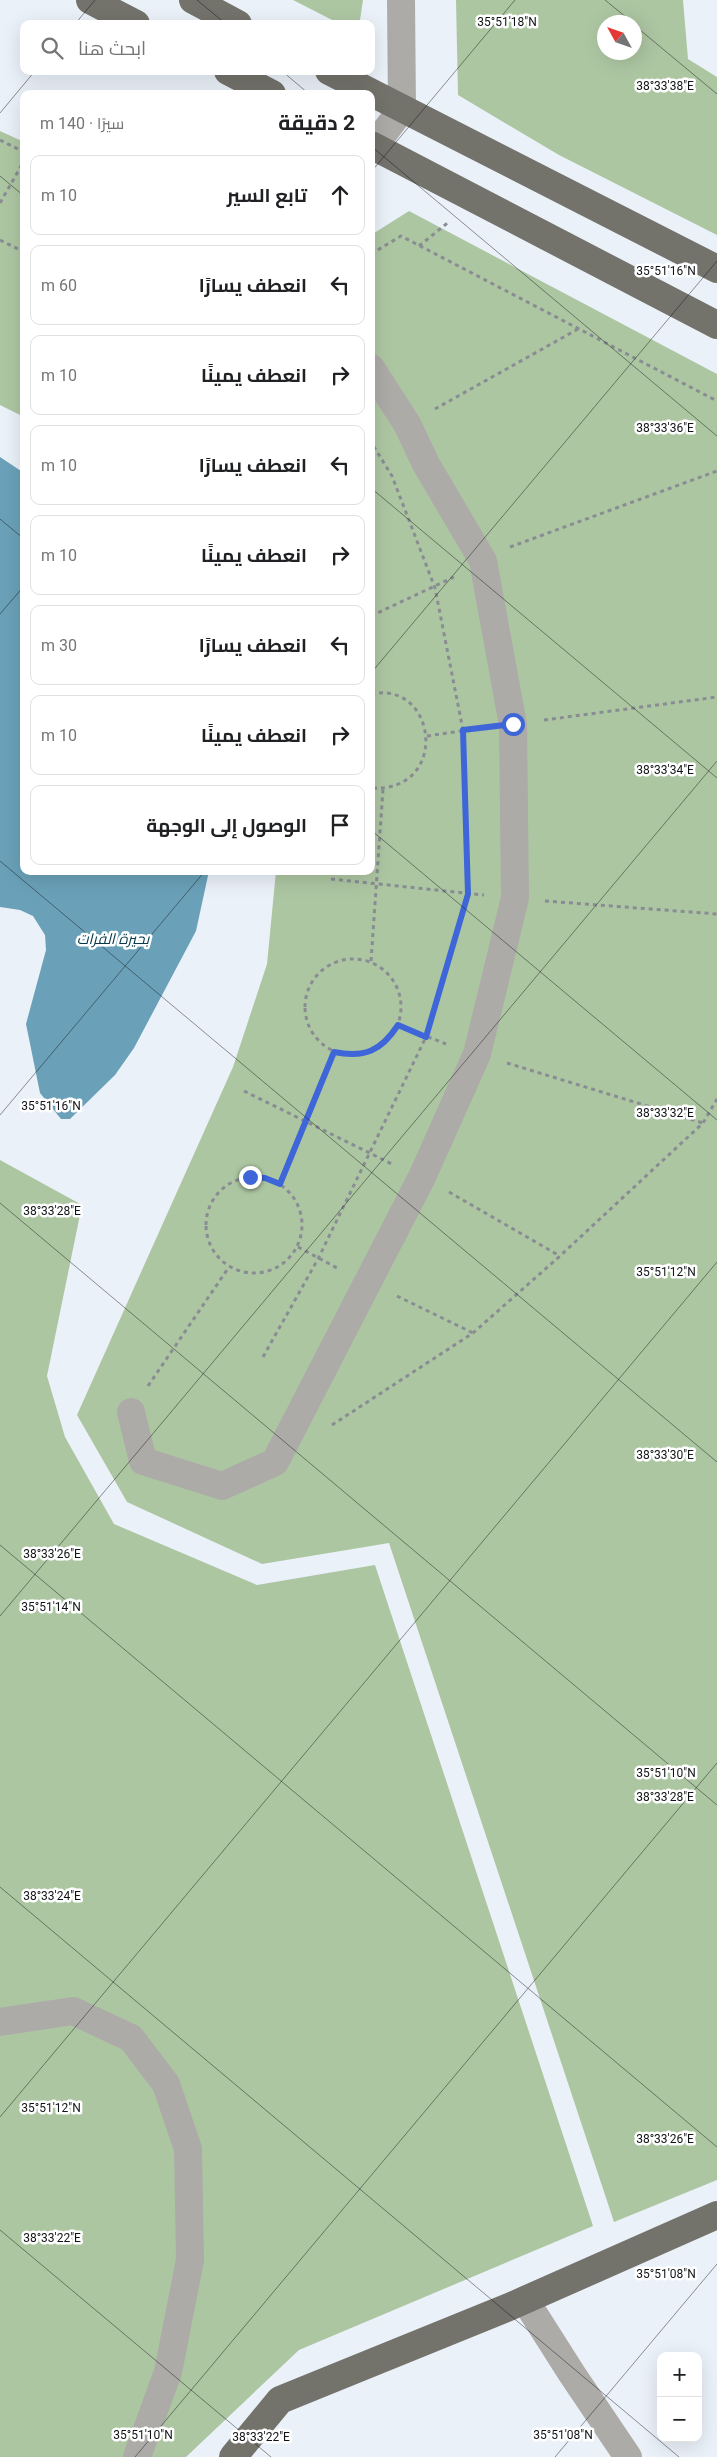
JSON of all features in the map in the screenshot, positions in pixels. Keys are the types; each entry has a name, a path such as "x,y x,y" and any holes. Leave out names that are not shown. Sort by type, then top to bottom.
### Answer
{"main road":[{"path":"90,0 128,20"},
{"path":"193,0 230,20"},
{"path":"236,75 264,90"},
{"path":"337,75 366,90"},
{"path":"375,95 717,268"},
{"path":"375,149 717,325"},
{"path":"233,2457 280,2400 526,2300 717,2214"}],"street":[{"path":"375,143 402,109 401,0"},
{"path":"131,1412 143,1461 222,1486 275,1462 422,1177 477,1054 515,898 513,724 483,561 426,464 407,424 375,374"},
{"path":"0,2022 73,2011 131,2038 166,2084 188,2149 190,2260 168,2372 137,2457"},
{"path":"526,2300 572,2374 628,2457"}],"path":[{"path":"0,140 20,150"},
{"path":"0,203 20,168"},
{"path":"375,252 401,236 717,401"},
{"path":"0,240 20,250"},
{"path":"375,441 579,329"},
{"path":"263,1357 318,1259 426,1037 468,894 463,730 435,588 392,476 375,448"},
{"path":"375,614 435,588 483,561 491,553 717,471"},
{"path":"375,693 390,694 404,699 415,709 423,722 427,736 426,752 421,766 411,777 398,785 383,789 375,788"},
{"path":"427,736 717,696"},
{"path":"371,961 383,789"},
{"path":"355,958 371,961 384,970 394,981 400,995 401,1010 398,1025 390,1038 378,1048 364,1054 349,1055 334,1052 320,1043 310,1029 305,1014 306,997 312,981 323,968 338,960 355,958"},
{"path":"398,1025 426,1037 477,1054 703,1123"},
{"path":"280,1184 334,1052"},
{"path":"324,1429 473,1332 560,1256 703,1123 717,1099"},
{"path":"250,1177 265,1178 280,1184 291,1193 299,1207 302,1221 298,1247 286,1262 273,1270 258,1274 243,1272 229,1267 217,1257 209,1244 206,1222 213,1200 223,1188 236,1180 250,1177"},
{"path":"131,1412 229,1267"}],"green space":[{"path":"293,0 363,0 360,20 332,20"},
{"path":"456,0 683,0 688,59 717,77 717,235 559,155 458,95"},
{"path":"0,131 20,140 20,415 0,405"},
{"path":"409,211 717,374 717,2180 614,2222 389,1543 262,1564 127,1502 77,1415 233,1067 267,964 276,875 375,875 375,232"},
{"path":"0,1160 82,1205 47,1376 65,1437 114,1524 257,1585 375,1565 593,2226 299,2350 186,2457 0,2457"}],"water":[{"name":"بحيرة الفرات","path":"0,457 20,470 20,875 208,875 196,931 134,1048 115,1075 70,1119 61,1119 40,1093 26,1024 46,950 45,935 33,916 20,910 0,907"}],"route":[{"path":"250,1177 265,1178 280,1184 334,1052 349,1055 364,1054 378,1048 390,1038 398,1025 426,1037 468,894 463,730 513,724"}]}
